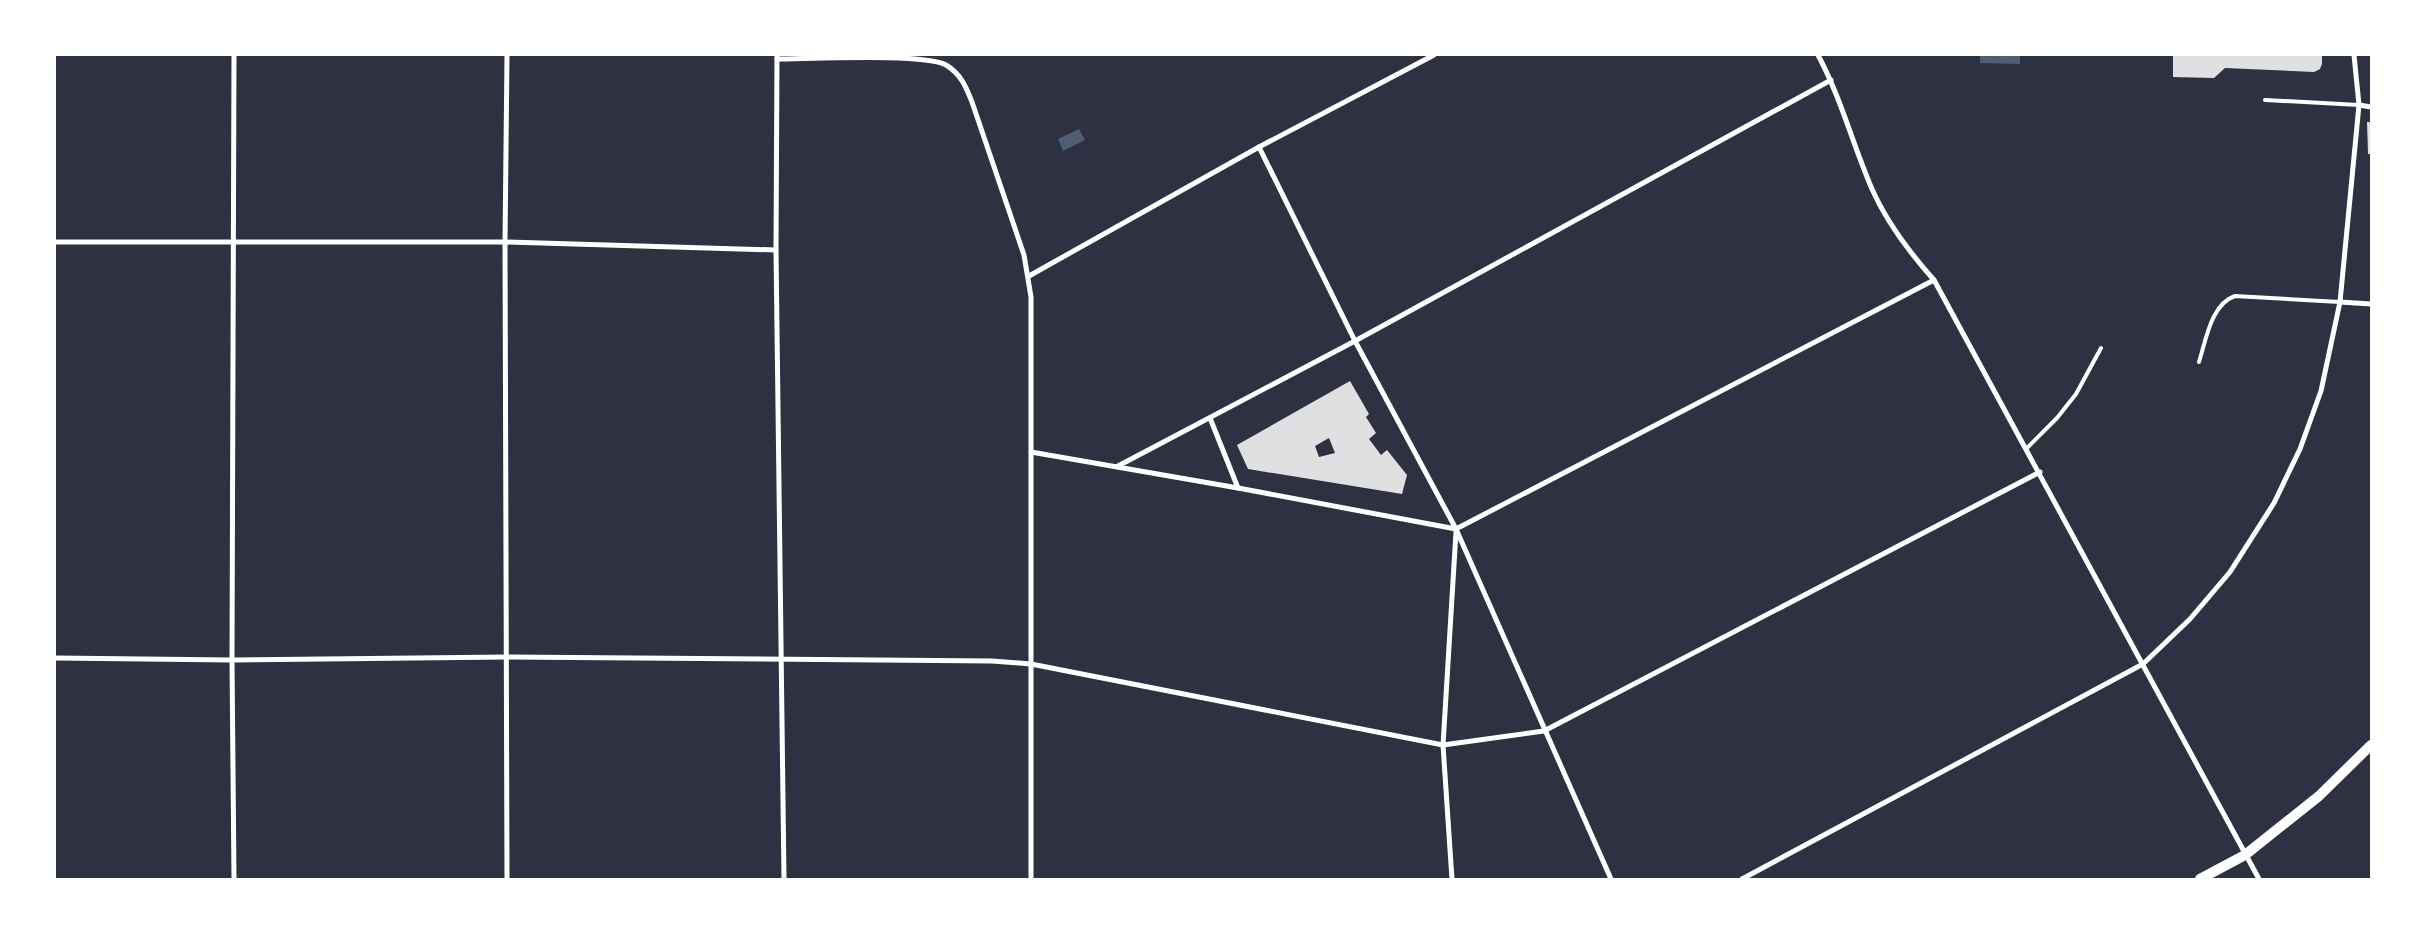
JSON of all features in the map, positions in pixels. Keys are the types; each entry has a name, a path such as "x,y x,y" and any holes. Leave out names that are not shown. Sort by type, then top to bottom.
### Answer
{"main road":[{"path":"2200,879 2245,855 2319,796 2371,745"}],"street":[{"path":"234,55 232,242 234,879"},
{"path":"507,55 505,242 507,879"},
{"path":"1029,276 1259,147 1434,55"},
{"path":"1818,55 1831,80 1873,192 1901,240 1934,280 2040,472 2259,879"},
{"path":"1742,879 2143,664 2190,619 2230,572 2274,502 2300,449 2321,391 2340,302 2359,105 2354,55"},
{"path":"784,879 776,250 777,57 916,59 944,64 964,82 1016,230 1029,276 1031,297 1031,879"},
{"path":"1118,466 1355,341 1831,80"},
{"path":"2359,105 2371,106"},
{"path":"1259,147 1355,341 1456,529 1611,879"},
{"path":"55,242 505,242 776,250"},
{"path":"1030,452 1118,466 1456,529 1934,280"},
{"path":"2340,302 2371,304"},
{"path":"1210,418 1238,488"},
{"path":"55,658 232,660 507,657 992,661 1031,664 1443,745 1544,731 2040,472"},
{"path":"1452,879 1443,745 1456,529"}],"lane":[{"path":"2266,100 2359,105"},
{"path":"2199,362 2218,307 2228,298 2235,296 2340,302"},
{"path":"2026,448 2058,418 2076,394 2101,348"}],"water":[{"path":"1980,55 2020,55 2020,64 1980,63"},
{"path":"1079,129 1085,140 1063,151 1058,139"}],"building":[{"path":"2173,55 2322,55 2322,64 2320,69 2314,72 2225,68 2214,78 2173,77"},
{"path":"2367,122 2371,122 2371,154 2368,154"},
{"path":"1350,381 1369,414 1366,417 1376,433 1369,439 1381,455 1387,450 1407,475 1402,494 1248,469 1237,445","holes":["1329,438 1335,453 1319,457 1315,446"]}]}
